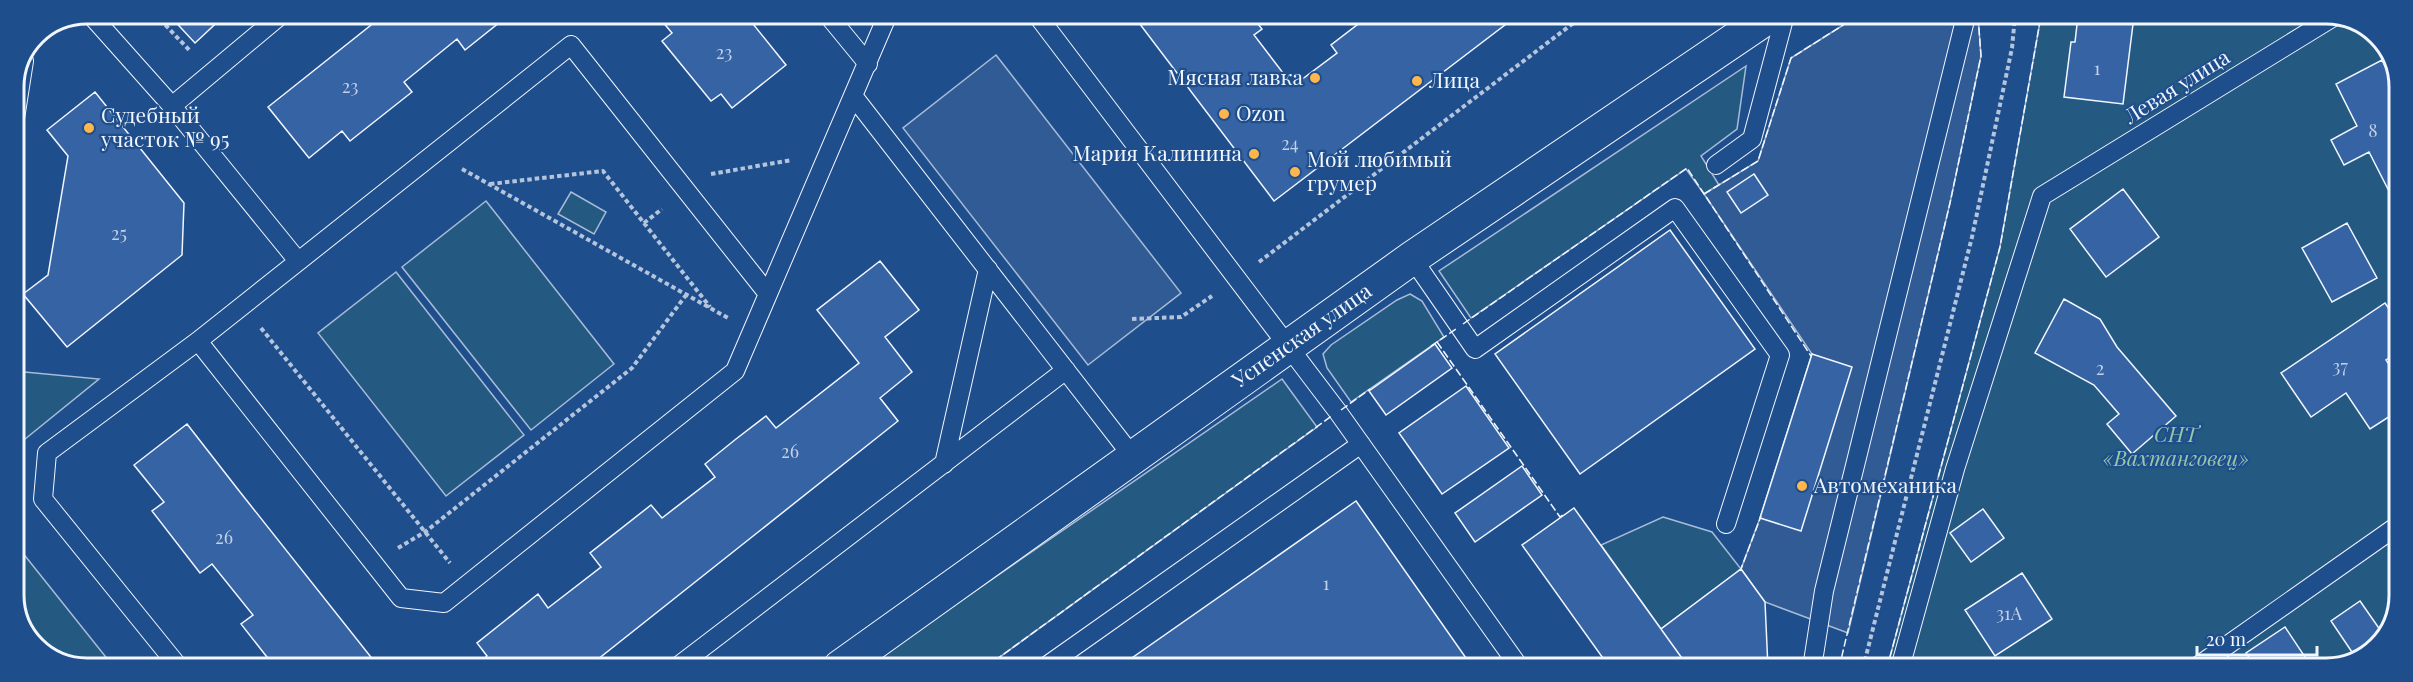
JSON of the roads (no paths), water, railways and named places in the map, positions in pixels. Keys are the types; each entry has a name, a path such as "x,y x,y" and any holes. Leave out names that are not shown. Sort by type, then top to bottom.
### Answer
{"street":[{"name":"Успенская улица","path":"853,658 1412,258 1758,24"}],"lane":[{"path":"99,24 171,106 298,261"},
{"path":"171,106 270,24"},
{"path":"835,24 868,64"},
{"path":"198,341 401,598 444,603 735,370 884,24"},
{"path":"1044,24 1288,345 1513,658"},
{"path":"1716,165 1752,138 1783,24"},
{"path":"1814,658 1824,591 1964,24"},
{"name":"Левая улица","path":"1902,658 1955,469 2042,196 2322,24"},
{"path":"172,658 43,499 47,453 198,341 571,45 768,294"},
{"path":"854,97 1133,457"},
{"path":"1412,258 1475,350 1675,208 1780,355 1726,524"},
{"path":"944,464 988,269"},
{"path":"689,658 1066,370"},
{"path":"1058,658 1361,444"},
{"path":"2209,658 2389,532"}],"place":[{"name":"Мясная лавка","path":"1315,78"},
{"name":"Лица","path":"1417,81"},
{"name":"Ozon","path":"1224,114"},
{"name":"Судебный участок № 95","path":"89,128"},
{"name":"Мария Калинина","path":"1254,154"},
{"name":"Мой любимый грумер","path":"1295,172"},
{"name":"Автомеханика","path":"1802,486"}],"park label":[{"name":"СНТ «Вахтанговец»","path":"2176,447"}]}
